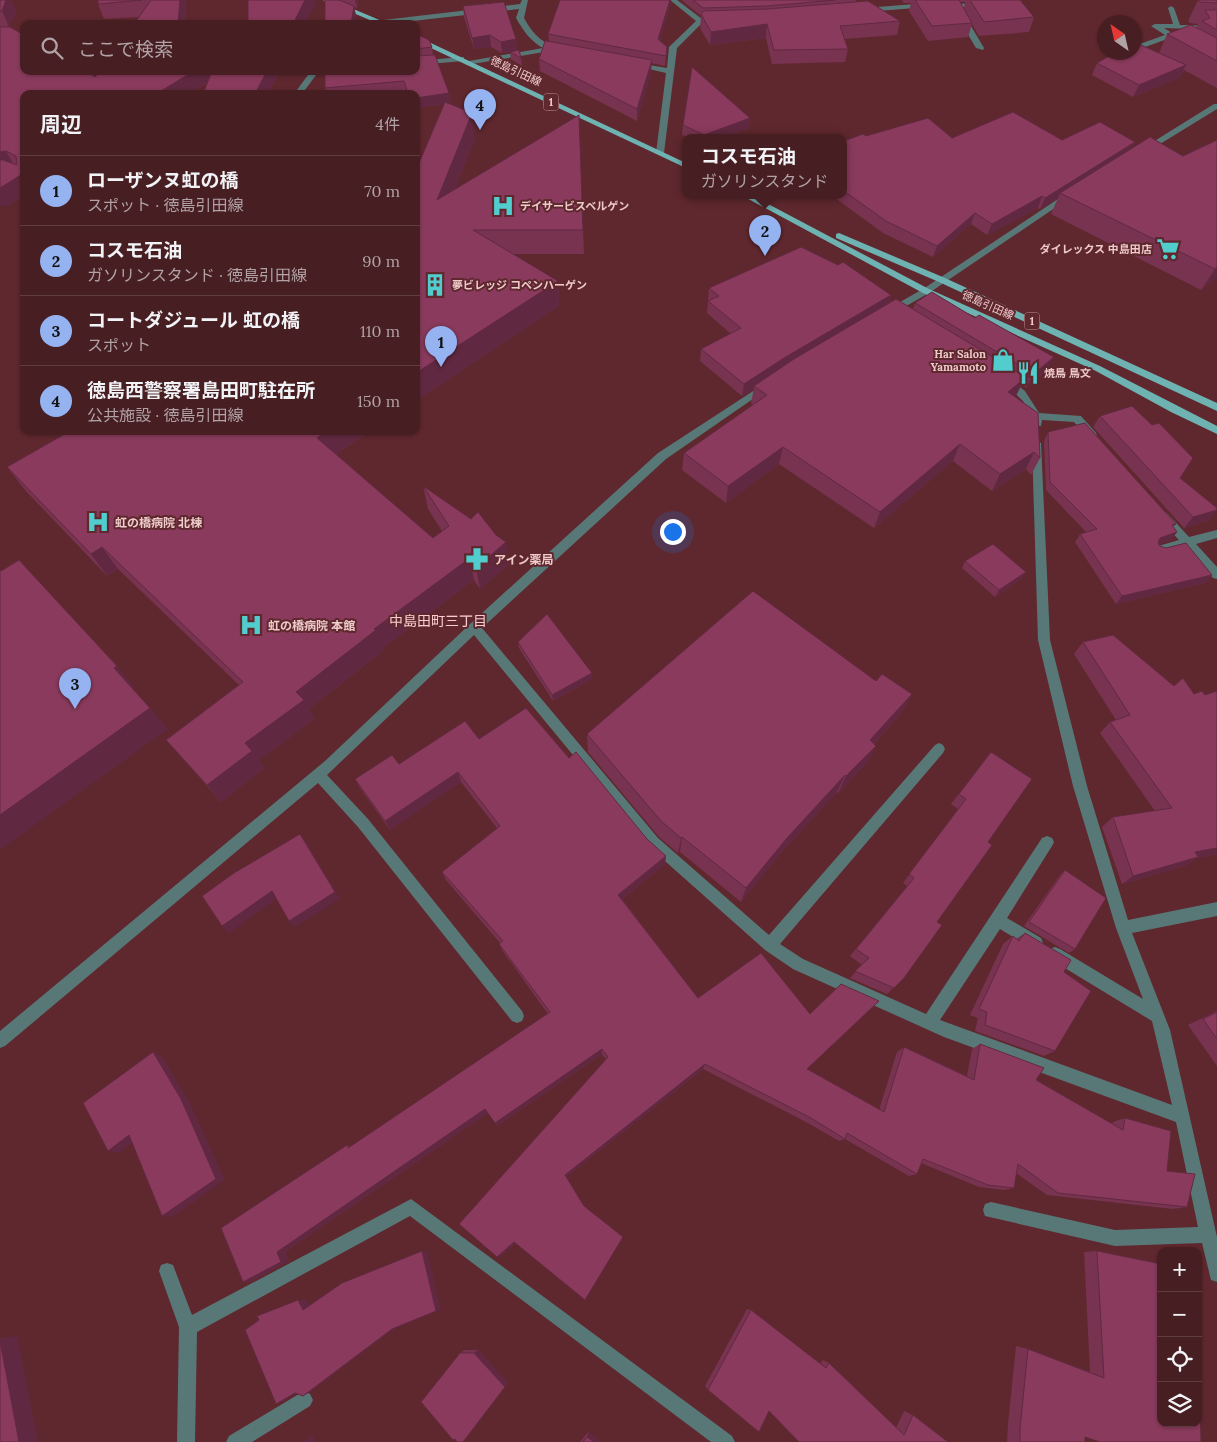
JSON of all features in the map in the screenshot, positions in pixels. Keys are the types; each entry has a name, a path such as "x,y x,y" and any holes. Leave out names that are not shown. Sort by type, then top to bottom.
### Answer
{"main road":[{"path":"326,0 376,20"},
{"name":"徳島引田線","path":"420,40 682,164"},
{"name":"徳島引田線","path":"753,199 926,291 1097,368 1175,410 1217,430"},
{"name":"徳島引田線","path":"778,211 942,280 1217,407"}],"street":[{"path":"674,0 700,21 728,20"},
{"path":"861,10 930,2 984,6"},
{"path":"405,20 524,3 520,18 529,35 548,49"},
{"path":"955,5 980,48"},
{"path":"1171,8 1177,27"},
{"path":"660,153 673,47 700,21"},
{"path":"1186,44 1155,26 1217,28"},
{"path":"1142,46 1171,35"},
{"path":"469,63 548,49 566,52"},
{"path":"420,63 461,59"},
{"path":"623,62 670,71"},
{"path":"301,90 312,75"},
{"path":"1132,157 1217,106"},
{"path":"875,321 895,314 942,280 1073,193"},
{"path":"993,372 1018,388 1036,416 1044,640 1080,786 1124,928 1163,1030 1217,1274"},
{"path":"0,1040 330,765 474,627 662,456 777,378"},
{"path":"1036,416 1077,419 1103,448"},
{"path":"1154,505 1217,575"},
{"path":"1159,550 1217,534"},
{"path":"474,627 653,842 770,945 798,964 929,1023 1183,1117"},
{"path":"770,945 940,749"},
{"path":"318,774 363,823 517,1016"},
{"path":"929,1023 998,920 1047,842"},
{"path":"1124,928 1217,910"},
{"path":"998,920 1158,1016"},
{"path":"188,1326 411,1207 726,1442"},
{"path":"990,1210 1115,1238 1208,1235"},
{"path":"167,1271 188,1326 186,1442"},
{"path":"235,1442 304,1400"}],"building":[{"path":"0,0 6,0 2,11 0,11"},
{"path":"98,0 142,0 98,4"},
{"path":"151,0 180,0 178,20 137,20"},
{"path":"248,0 305,0 295,20 248,20"},
{"path":"325,0 339,0 354,6 352,20 325,20"},
{"path":"560,0 670,0 658,39 667,47 666,56 548,34"},
{"path":"693,0 835,0 766,6 703,8"},
{"path":"915,0 959,0 972,23 932,26"},
{"path":"970,0 1020,0 1034,17 984,22"},
{"path":"1198,0 1217,0 1217,3 1200,2"},
{"path":"868,1 900,21 840,26 848,49 774,50 767,24 711,32 701,14 704,11 767,9"},
{"path":"504,2 516,39 501,42 490,35 472,38 463,6"},
{"path":"1205,10 1217,10 1217,30 1202,21 1210,18"},
{"path":"1191,25 1217,38 1217,61 1167,34"},
{"path":"0,27 10,27 20,33 20,75 92,75 95,77 97,75 187,75 163,90 20,90 20,176 0,188 0,160 17,165 16,156 6,151 0,152"},
{"path":"420,36 429,40 432,47 420,48"},
{"path":"545,41 652,60 637,109 539,59"},
{"path":"1142,46 1186,65 1139,85 1097,63 1102,60 1142,60"},
{"path":"519,50 521,58 510,52"},
{"path":"435,55 449,93 420,97 420,90 407,90 404,81 325,88 325,75 420,75 420,56"},
{"path":"692,67 750,118 707,134 702,134 683,125"},
{"path":"210,75 265,75 257,90 205,90"},
{"path":"445,102 472,113 437,200 579,115 583,230 473,230 558,281 420,370 420,161"},
{"path":"1013,112 1062,140 1100,122 1135,142 1045,198 1042,196 992,224 975,213 937,246 886,221 847,193 847,140 863,134 866,136 928,118 952,138"},
{"name":"ダイレックス 中島田店","path":"1150,137 1183,156 1217,140 1217,267 1215,269 1060,193"},
{"path":"801,247 838,265 843,262 891,295 784,358 744,384 701,349 741,328 708,301 719,296 709,288"},
{"path":"932,292 975,318 979,315 1054,357 1032,375 1029,371 915,303"},
{"path":"896,299 1021,374 1024,379 1008,392 1038,413 1040,458 1034,452 1000,474 960,444 880,512 783,447 728,486 684,453 767,395 754,386 794,359"},
{"path":"1132,406 1152,425 1159,423 1193,458 1180,478 1217,508 1217,510 1193,517 1100,416"},
{"path":"1085,423 1176,524 1172,525 1177,532 1160,538 1158,543 1160,546 1166,548 1186,543 1212,575 1122,596 1080,534 1097,529 1050,482 1048,432"},
{"path":"63,435 321,435 317,438 433,538 449,526 423,486 471,519 478,512 496,535 506,542 476,568 470,558 374,629 376,630 296,692 304,700 245,743 252,751 207,785 166,740 243,682 102,547 91,554 7,467"},
{"path":"993,544 1026,572 999,590 965,561"},
{"path":"19,560 117,666 114,668 150,708 0,815 0,569 1,571"},
{"path":"753,591 876,681 882,674 912,694 870,740 876,746 845,775 787,838 746,888 661,821 587,734"},
{"path":"547,614 592,673 552,695 518,642"},
{"path":"1113,635 1174,686 1183,678 1194,694 1202,691 1205,695 1217,691 1217,848 1195,852 1198,857 1133,876 1113,817 1172,808 1110,722 1130,715 1083,642"},
{"path":"526,708 569,758 576,752 647,839 666,856 618,895 698,998 761,953 810,1014 841,984 879,1001 807,1069 884,1112 904,1047 974,1080 980,1044 1044,1068 1036,1080 1123,1130 1125,1118 1171,1131 1167,1171 1195,1174 1187,1207 1058,1193 1018,1164 1014,1188 988,1185 923,1159 917,1174 847,1133 845,1139 811,1118 705,1064 565,1175 584,1206 623,1237 585,1300 514,1242 497,1257 459,1224 608,1057 602,1049 495,1123 485,1109 277,1252 281,1262 243,1282 221,1228 347,1145 348,1148 550,1012 499,944 503,941 442,872 500,826 458,772 385,821 355,779 392,755 399,764 465,721 479,739"},
{"path":"991,752 1032,779 988,842 992,845 937,922 942,925 904,978 894,988 855,971 869,958 856,949 914,878 909,874 966,799 959,794"},
{"path":"300,834 335,892 289,921 272,891 222,926 202,896 234,873"},
{"path":"1065,870 1106,898 1075,949 1029,922"},
{"path":"1025,933 1071,960 1064,972 1091,991 1055,1051 985,1025 987,1012 979,1009 1013,936 1019,941"},
{"path":"1217,1012 1217,1039 1203,1019"},
{"path":"153,1052 181,1099 216,1179 162,1216 129,1135 108,1151 83,1103"},
{"path":"422,1251 436,1311 392,1329 303,1396 295,1393 276,1404 245,1330 259,1320 257,1316 298,1300 303,1310 342,1283"},
{"path":"1097,1251 1157,1263 1157,1427 1201,1427 1201,1442 1100,1442 1085,1437 1085,1442 1020,1442 1028,1349 1104,1378"},
{"path":"751,1310 826,1368 829,1363 904,1435 913,1415 948,1442 799,1442 769,1411 759,1432 708,1390"},
{"path":"0,1341 19,1442 0,1442"},
{"path":"460,1353 474,1353 505,1387 463,1442 457,1442 455,1439 453,1440 421,1402"},
{"path":"587,1437 594,1442 583,1442"}],"place":[{"name":"徳島西警察署島田町駐在所","path":"480,130"},
{"name":"デイサービスベルゲン","path":"503,206"},
{"name":"ダイレックス 中島田店","path":"1168,249"},
{"name":"コスモ石油","path":"765,256"},
{"name":"夢ビレッジ コペンハーゲン","path":"435,285"},
{"name":"Har Salon Yamamoto","path":"1003,360"},
{"name":"ローザンヌ虹の橋","path":"441,367"},
{"name":"焼鳥 鳥文","path":"1028,373"},
{"name":"虹の橋病院 北棟","path":"98,522"},
{"name":"アイン薬局","path":"477,559"},
{"name":"虹の橋病院 本館","path":"251,625"},
{"name":"コートダジュール 虹の橋","path":"75,709"}],"district":[{"name":"中島田町三丁目","path":"438,621"}]}
